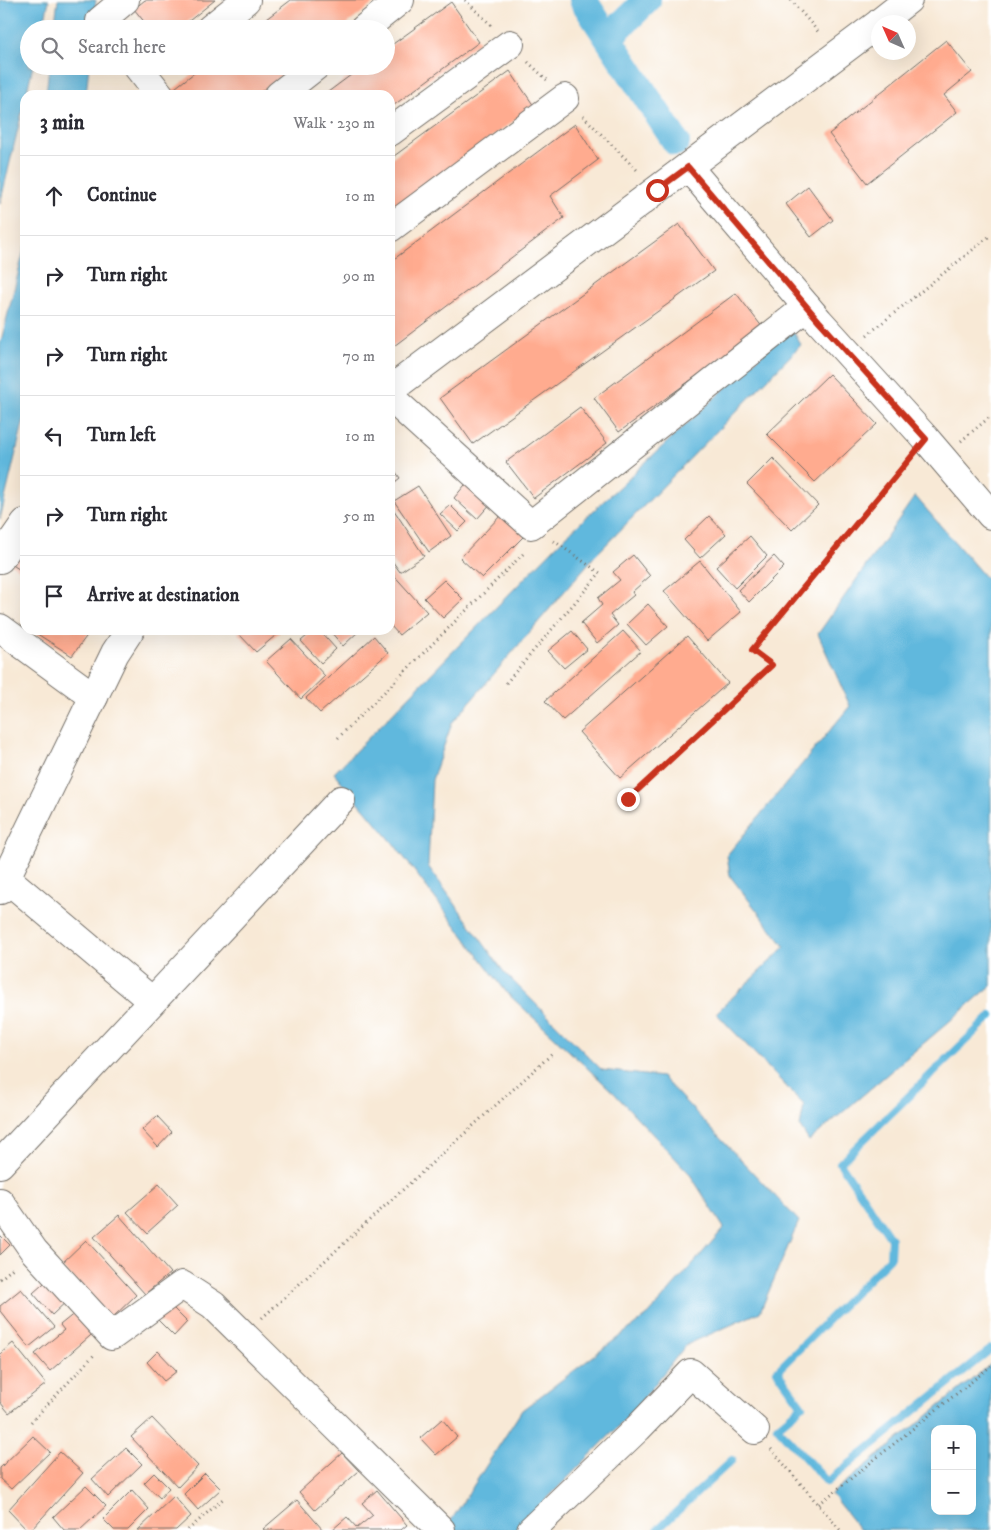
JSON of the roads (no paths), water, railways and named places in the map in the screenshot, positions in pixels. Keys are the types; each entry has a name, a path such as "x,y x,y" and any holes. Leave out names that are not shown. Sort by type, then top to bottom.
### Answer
{"street":[{"path":"101,20 125,0"},
{"path":"221,20 246,0"},
{"path":"375,20 400,0"},
{"path":"889,15 908,0"},
{"path":"395,386 871,29"},
{"path":"395,128 510,44"},
{"path":"285,90 305,75"},
{"path":"395,224 565,98"},
{"path":"688,167 807,307 934,448 991,515"},
{"path":"395,401 537,529 807,307"},
{"path":"0,559 20,530"},
{"path":"0,628 94,697"},
{"path":"127,635 115,653 3,884 152,1001"},
{"path":"0,1164 341,800"},
{"path":"0,1202 34,1251 112,1336 182,1285 213,1305 441,1530"},
{"path":"532,1530 638,1428 691,1373 755,1430"}],"water":[{"path":"0,0 49,0 45,20 20,20 20,75 31,75 27,90 20,90 20,120 0,204"},
{"path":"58,0 96,0 94,20 55,20"},
{"path":"48,75 88,75 87,90 47,90"},
{"path":"20,266 20,436 0,519 0,345"},
{"path":"791,327 801,345 593,558 452,723 432,780 428,866 504,972 602,1070 662,1077 799,1221 760,1312 686,1345 631,1414 516,1530 445,1530 522,1410 649,1314 724,1228 689,1173 614,1093 507,993 393,843 334,773 564,538"},
{"path":"915,496 991,584 991,986 809,1141 800,1127 804,1105 716,1013 785,947 730,876 727,855 850,706 818,634"},
{"path":"991,1364 991,1530 860,1530 831,1494"}],"waterway":[{"path":"583,0 676,142"},
{"path":"608,38 647,0"},
{"path":"991,1016 840,1163 891,1239 890,1258 777,1371 802,1406 777,1427 827,1482 991,1349"},
{"path":"657,1530 732,1460"}]}
